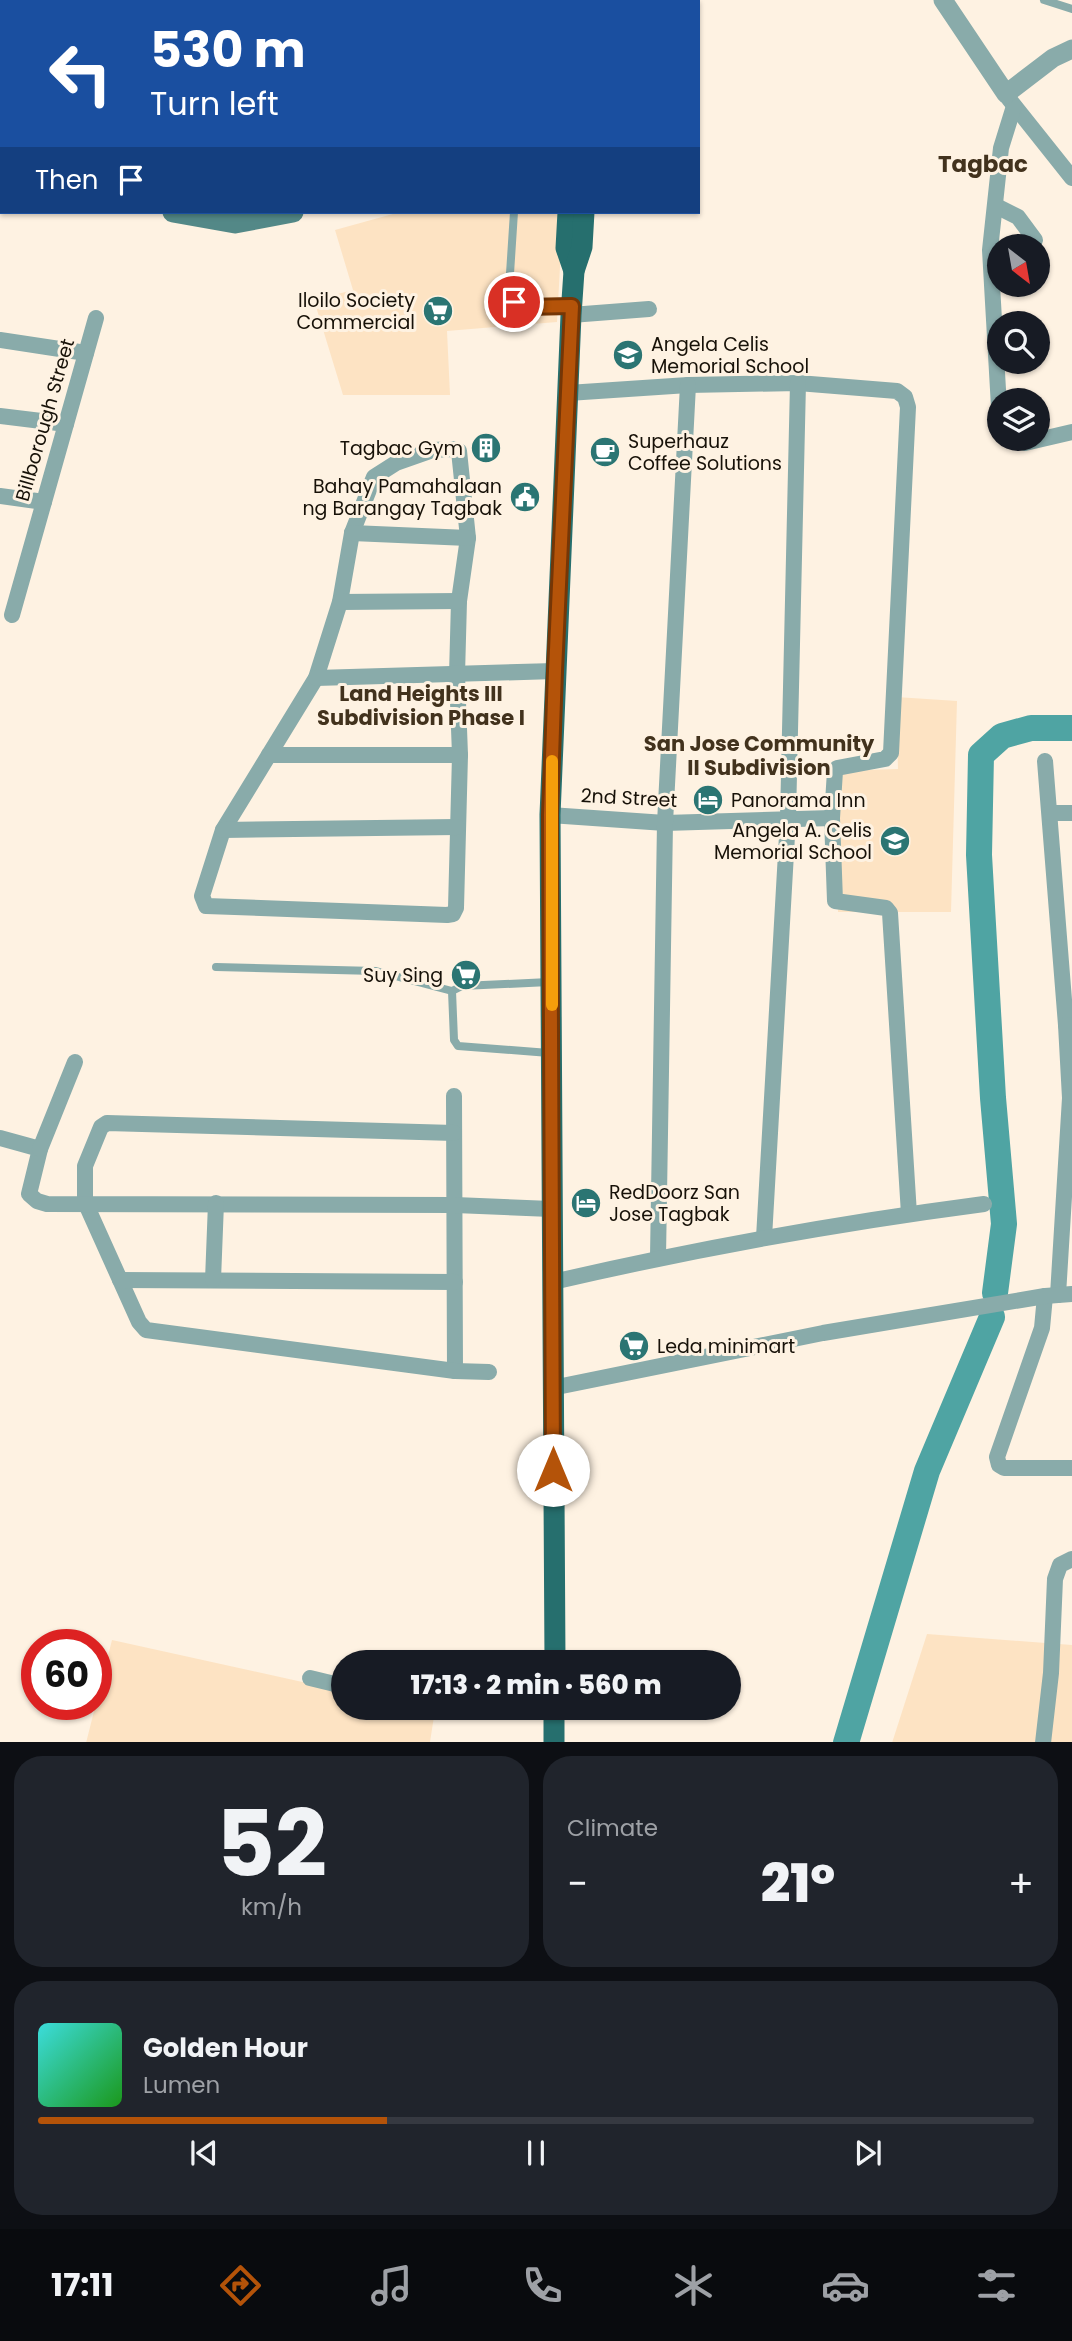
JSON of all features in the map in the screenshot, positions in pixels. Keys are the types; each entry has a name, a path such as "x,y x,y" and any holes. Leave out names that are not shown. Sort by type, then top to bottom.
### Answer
{"main road":[{"path":"184,214 235,223 282,214"},
{"path":"568,214 566,248 574,271"},
{"path":"555,1650 550,815 574,271 582,247 584,214"},
{"path":"554,1720 554,1742"}],"street":[{"path":"943,0 1010,100 1072,178"},
{"path":"998,388 990,250 1001,148 1010,100 1053,58 1072,49"},
{"path":"996,206 1018,217 1031,234"},
{"path":"572,310 649,309"},
{"name":"Billborough Street","path":"12,615 96,318"},
{"path":"0,340 86,353"},
{"path":"568,393 688,385 798,383 897,391 905,397 908,407 891,753 885,759 837,768 832,818 834,900 837,903 886,908 890,913 909,1214"},
{"path":"764,1238 788,818 798,383"},
{"path":"658,1257 665,823 688,385"},
{"path":"0,416 66,424"},
{"path":"1050,437 1072,432"},
{"path":"453,449 459,452 468,538 459,601 457,676 460,755 456,908 453,914 205,906 202,896 223,830 316,678 340,602 352,533 374,477 396,463 433,450 453,449"},
{"path":"0,496 44,502"},
{"path":"352,533 468,538"},
{"path":"340,602 459,601"},
{"path":"316,678 457,676 555,671"},
{"path":"269,755 460,755"},
{"path":"1045,761 1069,1026 1071,1098 1068,1228 1059,1295 1042,1328 997,1457 999,1465 1004,1468 1072,1468"},
{"path":"1050,813 1072,813"},
{"name":"2nd Street","path":"550,815 665,823 832,818"},
{"path":"223,830 457,827"},
{"path":"75,1062 40,1149 29,1194 33,1199 47,1203 455,1205 551,1209"},
{"path":"454,1097 455,1371"},
{"path":"454,1133 107,1123 101,1127 85,1166 85,1202 139,1322 146,1330 455,1371 489,1372"},
{"path":"0,1138 40,1149"},
{"path":"214,1280 216,1203"},
{"path":"553,1282 658,1257 909,1214 984,1204"},
{"path":"120,1280 455,1282"},
{"path":"552,1388 822,1333 1059,1295"},
{"path":"1042,1742 1051,1673 1055,1579 1060,1565 1072,1559"},
{"path":"310,1678 331,1683"}],"lane":[{"path":"1044,0 1072,9"},
{"path":"514,214 509,289 514,302 524,307 572,310"},
{"path":"216,967 376,971 452,991 461,986 552,981"},
{"path":"452,991 454,1040 458,1046 552,1053"}],"shaded area":[{"name":"Iloilo Society Commercial","path":"393,214 563,214 557,322 447,331 450,395 343,395 314,300 353,290 335,230"},
{"name":"Angela A. Celis Memorial School","path":"896,697 957,701 951,912 838,912 837,771 898,769"},
{"path":"927,1634 1072,1645 1072,1742 892,1742"},
{"path":"112,1640 331,1688 331,1720 433,1720 430,1742 86,1742 92,1720 112,1720"}],"waterway":[{"path":"995,1293 1004,1224 993,1098 979,855 981,755 1002,736 1031,728 1072,728"},
{"path":"846,1742 927,1471 992,1317"}],"slow traffic":[{"path":"552,761 552,1005"}],"place":[{"name":"Iloilo Society Commercial","path":"438,311"},
{"name":"Angela Celis Memorial School","path":"628,355"},
{"name":"Tagbac Gym","path":"486,448"},
{"name":"Superhauz Coffee Solutions","path":"605,452"},
{"name":"Bahay Pamahalaan ng Barangay Tagbak","path":"525,497"},
{"name":"Panorama Inn","path":"708,800"},
{"name":"Angela A. Celis Memorial School","path":"895,841"},
{"name":"Suy Sing","path":"466,975"},
{"name":"RedDoorz San Jose Tagbak","path":"586,1203"},
{"name":"Leda minimart","path":"634,1346"}],"district":[{"name":"Tagbac","path":"983,164"},
{"name":"Land Heights III Subdivision Phase I","path":"421,705"},
{"name":"San Jose Community II Subdivision","path":"759,755"}],"route":[{"path":"514,302 524,307 572,306 550,815 553,1470"}]}
